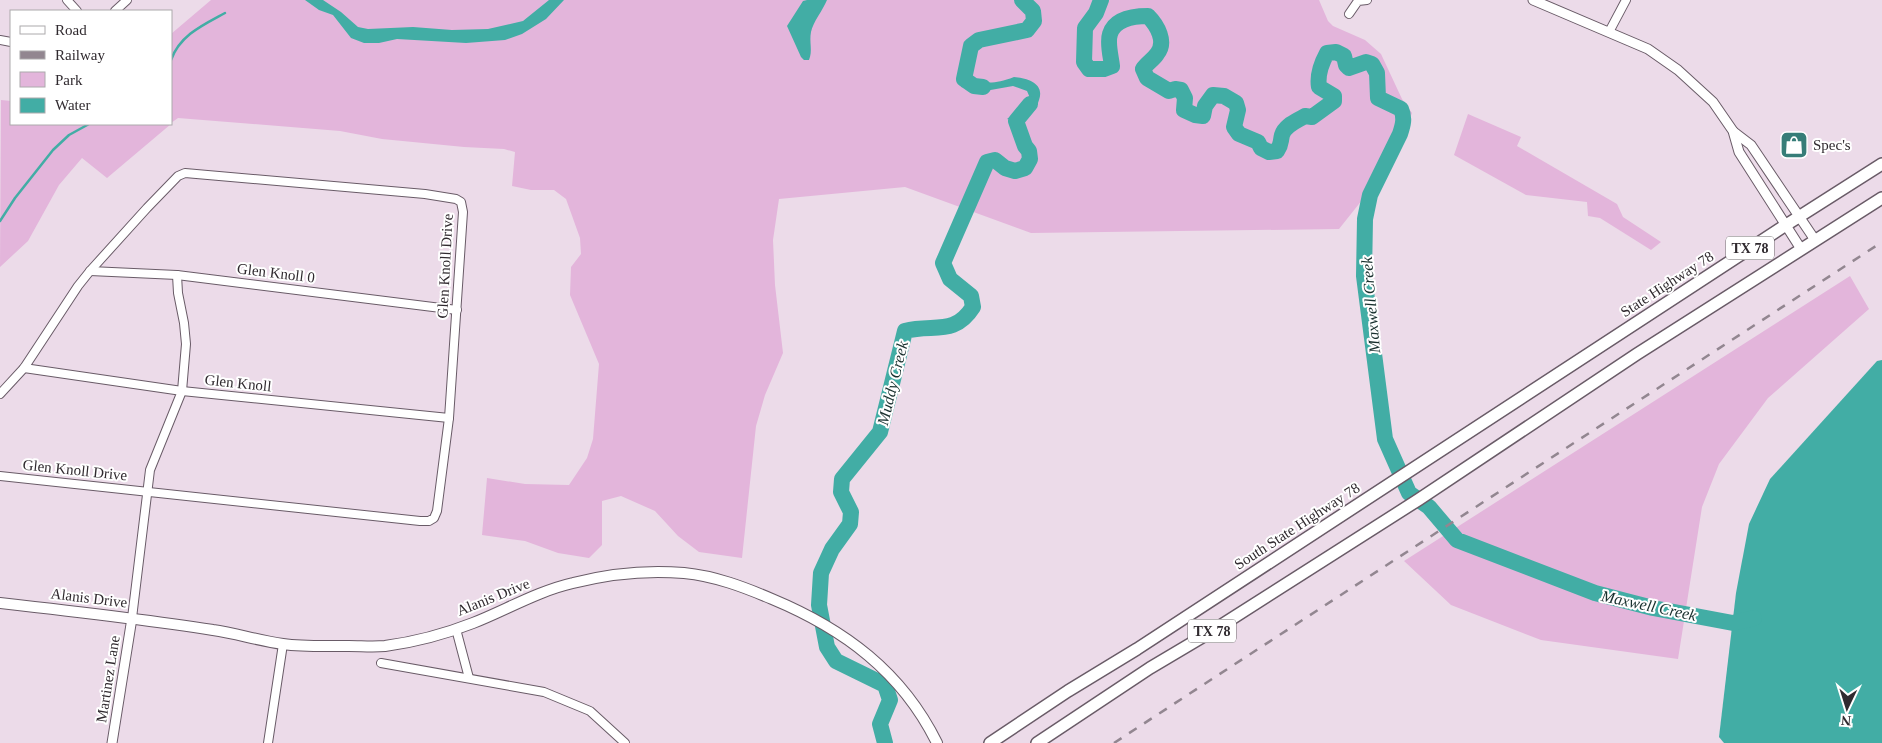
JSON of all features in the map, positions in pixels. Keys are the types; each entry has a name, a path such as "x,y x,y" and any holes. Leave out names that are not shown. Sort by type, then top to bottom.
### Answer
{"main road":[{"name":"State Highway 78","path":"1619,333 1882,164"},
{"name":"TX 78","path":"1037,743 1150,668 1214,630 1388,520 1638,354 1882,198"},
{"name":"South State Highway 78","path":"990,743 1453,443 1619,333"},
{"name":"Alanis Drive","path":"0,603 217,630 283,644 384,646 430,638 474,623 523,600 572,583 615,576 684,573 712,578 747,588 803,612 831,627 887,672 910,697 937,743"}],"street":[{"path":"67,0 76,10"},
{"path":"116,10 127,0"},
{"path":"1349,14 1358,1 1367,0"},
{"path":"1533,0 1648,49 1678,70 1713,102 1733,131 1751,145 1815,240"},
{"path":"1608,32 1626,0"},
{"path":"1733,131 1739,152 1801,249"},
{"path":"1751,170 1763,163"},
{"name":"Glen Knoll Drive","path":"0,394 24,368 90,271 178,176 185,173 425,194 456,199 462,202 463,212 449,418 437,511 434,518 429,521 0,476"},
{"name":"Glen Knoll 0","path":"90,271 177,275 457,310"},
{"name":"Glen Knoll Drive","path":"132,618 150,470 182,390 186,344 177,275"},
{"name":"Glen Knoll","path":"24,368 182,390 449,418"},
{"name":"Martinez Lane","path":"112,743 132,618"},
{"path":"456,629 469,678"},
{"path":"268,743 283,644"},
{"path":"380,663 544,692 590,711 625,743"}],"green space":[{"path":"211,0 1319,0 1328,21 1333,26 1365,40 1381,54 1402,99 1412,113 1394,160 1339,229 1031,233 905,187 779,199 773,240 775,285 783,353 765,395 756,426 742,558 699,552 678,536 655,511 621,496 602,501 602,545 589,558 558,553 525,541 482,535 487,478 525,484 569,485 587,458 593,439 599,364 570,295 571,267 581,254 580,238 566,199 554,190 531,190 512,186 515,152 504,149 382,139 340,131 178,118 172,122 172,33"},
{"path":"1,100 10,101 10,125 170,125 107,178 82,158 59,185 28,241 0,267"},
{"path":"1468,114 1521,137 1517,146 1617,204 1623,217 1661,242 1651,250 1600,218 1588,216 1587,202 1526,195 1454,155"},
{"path":"1850,276 1869,309 1768,398 1719,464 1702,507 1678,659 1541,640 1451,605 1404,561"}],"water":[{"path":"305,0 323,0 358,27 368,29 413,27 452,30 488,29 523,21 549,0 564,0 546,19 522,34 505,40 466,43 397,39 379,43 364,43 351,38 333,15 319,10"},
{"path":"827,0 812,28 809,60 804,60 787,26 803,1"},
{"path":"1014,77 1034,82 1040,94 1038,103 1022,123 1007,119 1025,105 1030,98 1027,91 1013,86 985,91 961,87 964,79 989,82"},
{"path":"1882,360 1882,743 1724,743 1719,737 1736,593 1749,524 1770,479 1877,361"}],"waterway":[{"name":"Muddy Creek","path":"983,87 974,86 964,79 971,46 979,40 1027,30 1034,21 1033,11 1022,0"},
{"name":"Maxwell Creek","path":"1101,0 1096,13 1085,28 1084,62 1089,69 1104,69 1112,66 1109,38 1116,24 1131,17 1148,16 1160,34 1161,44 1157,54 1143,69 1147,78 1169,91 1181,90 1185,98 1184,110 1195,115 1203,116 1205,106 1213,95 1224,96 1236,103 1238,110 1234,127 1239,134 1258,142 1261,148 1269,152 1277,151 1282,135 1288,126 1305,116 1312,117 1334,101 1334,96 1319,87 1320,70 1327,53 1336,52 1344,56 1346,65 1349,68 1366,62 1372,64 1377,73 1378,98 1401,109 1403,118 1400,134 1370,195 1365,219 1364,276 1385,439 1409,493 1429,507 1457,540 1595,593 1653,608 1733,623 1754,618"},
{"path":"172,58 186,37 225,13"},
{"name":"Muddy Creek","path":"885,743 880,724 890,700 885,685 836,661 827,647 819,605 821,573 832,549 850,524 851,512 841,492 842,479 880,432 905,331 951,326 966,316 973,307 971,296 950,279 943,263 987,162 995,160 1005,168 1015,171 1025,168 1030,159 1029,151 1025,146 1016,121 1030,104"},
{"path":"0,221 15,198 53,150 69,135 87,125"}],"railway":[{"path":"1114,743 1882,242"}],"place":[{"name":"Spec's","path":"1794,145"}]}
